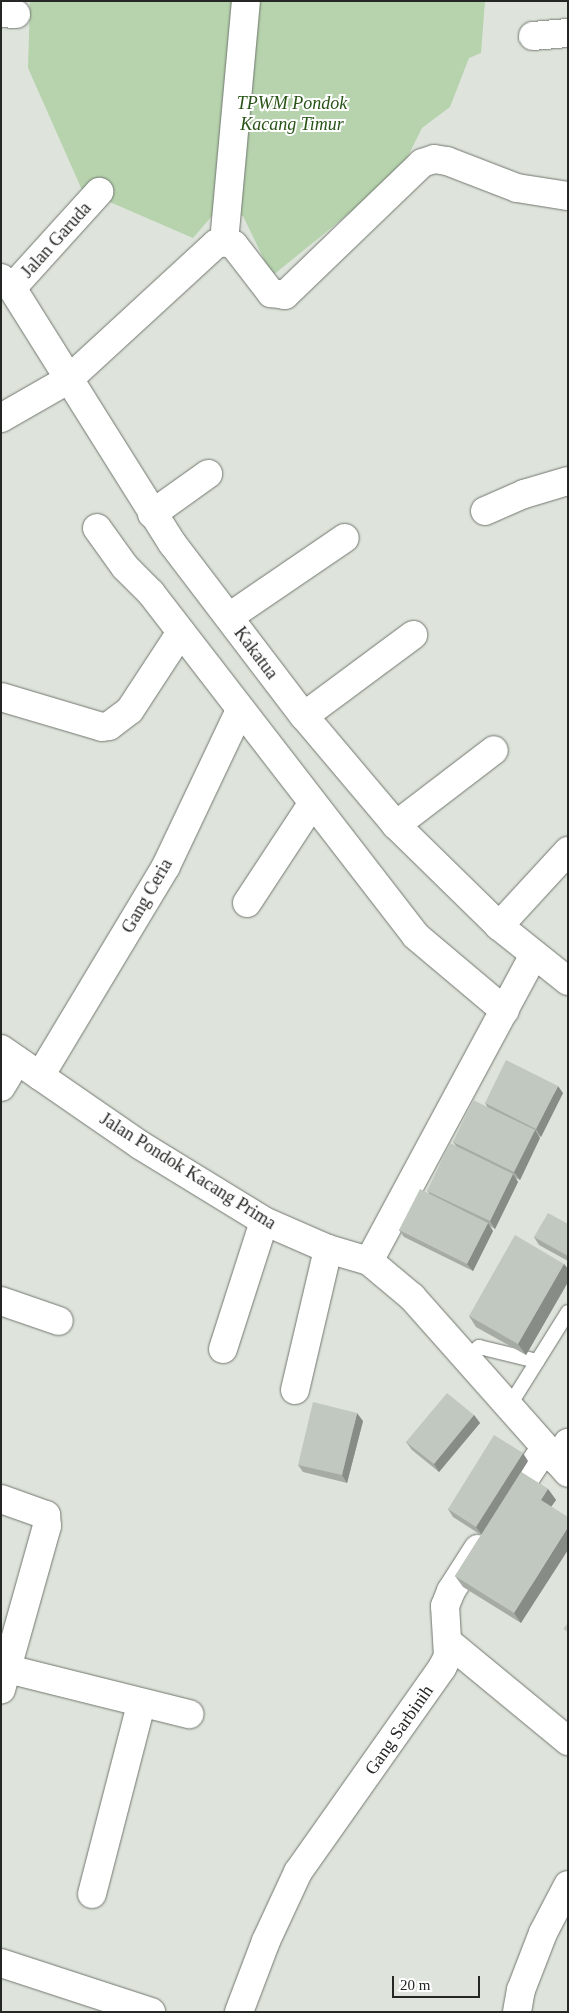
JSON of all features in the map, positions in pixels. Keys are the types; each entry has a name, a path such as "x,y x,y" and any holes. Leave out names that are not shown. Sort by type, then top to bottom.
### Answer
{"street":[{"path":"224,242 246,1"},
{"path":"533,36 568,34"},
{"path":"1,418 69,379 216,244 224,242 234,245 271,293 278,296 285,295 422,163 434,158 528,192 568,196"},
{"name":"Jalan Garuda","path":"7,283 99,192"},
{"name":"Kakatua","path":"7,283 152,514 304,716 396,825 498,926 532,956 568,981"},
{"path":"152,514 208,474"},
{"path":"485,511 524,494 568,481"},
{"path":"96,528 181,632 312,804 416,936 505,1011"},
{"path":"229,617 345,538"},
{"path":"1,697 102,727 109,726 130,710 181,632"},
{"path":"304,716 412,635"},
{"name":"Gang Ceria","path":"40,1076 166,866 240,710"},
{"path":"396,825 494,750"},
{"path":"247,903 312,804"},
{"path":"498,926 568,851"},
{"path":"368,1261 505,1011 532,956"},
{"path":"1,1086 9,1054"},
{"name":"Jalan Pondok Kacang Prima","path":"9,1054 140,1145 264,1221 328,1249 368,1261 412,1298 508,1408 559,1456"},
{"path":"223,1349 264,1221"},
{"path":"295,1390 328,1249"},
{"path":"1,1301 59,1321"},
{"name":"Gang Sarbinih","path":"240,2012 266,1941 298,1872 442,1668 448,1656 445,1606 451,1591 559,1456"},
{"path":"1,1499 46,1515 47,1526 4,1679 189,1714"},
{"path":"448,1642 568,1741"},
{"path":"92,1894 141,1704"},
{"path":"517,2012 521,1990 543,1932 568,1885"},
{"path":"1,1963 151,2012"}],"lane":[{"path":"508,1408 568,1312"},
{"path":"465,1358 480,1347 537,1361"}],"green space":[{"name":"TPWM Pondok Kacang Timur","path":"30,1 485,1 481,53 469,58 450,107 422,128 400,172 272,276 243,216 218,209 193,238 82,190 28,68"}],"building":[{"path":"506,1060 558,1086 536,1129 485,1103"},
{"path":"473,1100 535,1130 514,1172 453,1142"},
{"path":"450,1143 513,1174 490,1221 427,1191"},
{"path":"420,1189 488,1223 467,1264 399,1230"},
{"path":"548,1213 568,1224 568,1256 534,1237"},
{"path":"515,1235 564,1264 518,1344 469,1316"},
{"path":"447,1393 474,1415 434,1464 406,1442"},
{"path":"313,1402 357,1413 342,1475 298,1465"},
{"path":"494,1435 523,1453 476,1527 448,1509"},
{"path":"521,1472 548,1489 541,1500 568,1517 568,1527 514,1613 455,1576"},
{"path":"568,1623 568,1632 563,1629"}]}
